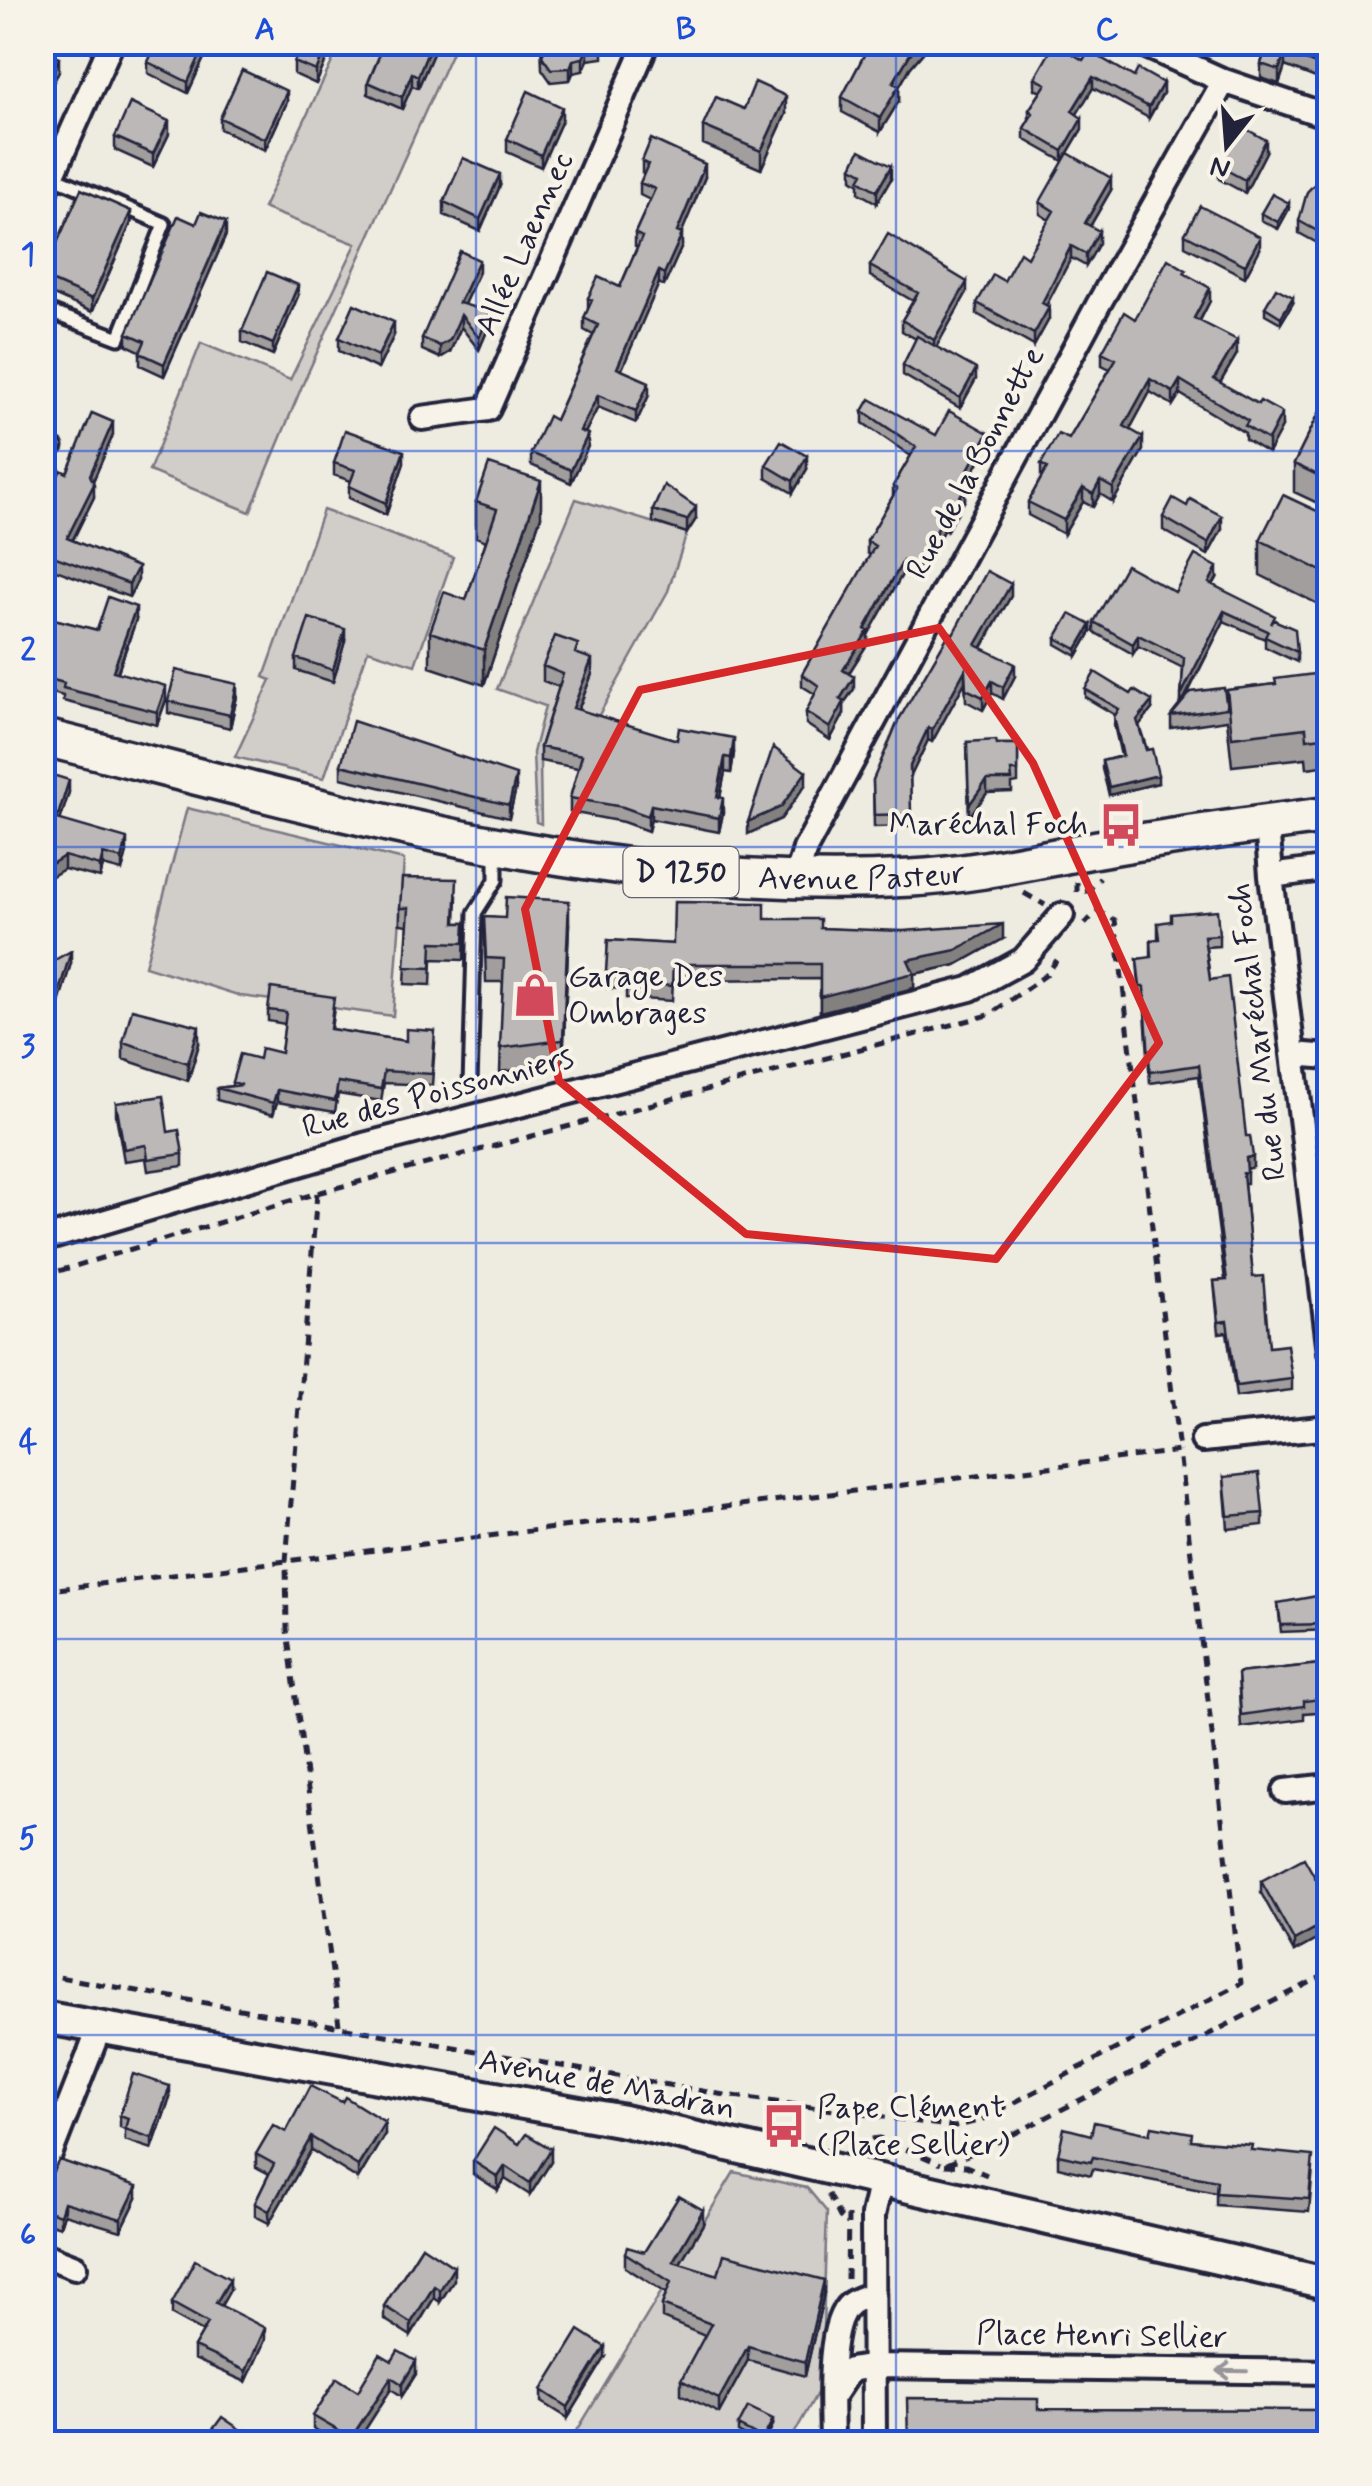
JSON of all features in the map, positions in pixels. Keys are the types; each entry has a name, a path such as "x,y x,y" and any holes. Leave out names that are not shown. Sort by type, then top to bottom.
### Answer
{"main road":[{"name":"Avenue Pasteur","path":"42,737 394,825 496,846 656,870 796,880 912,878 971,872 1330,816"},
{"name":"Avenue de Madran","path":"42,2016 624,2121 1330,2284"}],"street":[{"path":"47,188 112,42"},
{"name":"Allée Laennec","path":"422,418 488,409 647,42"},
{"path":"1138,42 1224,81 1329,115"},
{"name":"Rue de la Bonnette","path":"796,880 804,849 1098,304 1224,81"},
{"name":"Rue du Maréchal Foch","path":"1267,824 1270,876 1330,1352"},
{"path":"1270,876 1330,868"},
{"name":"Rue des Poissonniers","path":"42,1240 364,1145 970,989 1023,960 1062,915"},
{"path":"1293,1054 1330,1058"},
{"path":"1203,1440 1330,1427"},
{"path":"1285,1791 1330,1786"},
{"path":"42,2175 100,2027"},
{"path":"874,2444 874,2215 881,2180"},
{"path":"42,2254 75,2267"},
{"path":"832,2444 832,2357 840,2322 848,2304 872,2294"},
{"path":"832,2397 850,2370 874,2366"},
{"name":"Place Henri Sellier","path":"874,2366 1330,2372"}],"lane":[{"path":"42,308 119,338 164,224 47,188"},
{"path":"42,440 56,447"},
{"path":"470,1086 475,913 496,880 496,846"}],"path":[{"path":"1077,879 1077,892 1088,890 1100,874"},
{"path":"1014,886 1062,915"},
{"path":"42,1974 719,2094 955,2127 981,2120 1241,1983 1115,920 1097,912 1076,935"},
{"path":"42,1276 317,1193 989,1015 1046,975 1066,948"},
{"path":"317,1193 286,1560 287,1630 339,2025"},
{"path":"42,1591 1179,1451"},
{"path":"944,2165 1002,2140 1321,1977 1330,1966"}],"highlighted area":[{"path":"939,628 1033,763 1159,1043 996,1259 746,1234 559,1081 525,909 640,690"}],"shaded area":[{"path":"341,43 456,43 302,386 250,512 149,471 201,343 290,380 356,244 263,208"},
{"path":"576,499 687,533 668,591 595,722 553,709 540,761 541,824 536,822 533,753 545,706 497,689"},
{"path":"323,510 453,557 415,665 368,650 324,778 235,757 271,680 264,677"},
{"path":"187,808 404,860 393,1016 241,996 145,966"},
{"path":"734,2172 807,2188 827,2212 821,2386 789,2443 569,2444"}],"building":[{"path":"157,42 195,42 204,47 188,82 148,62"},
{"path":"304,42 326,48 316,71 294,62"},
{"path":"385,42 410,47 412,42 432,42 418,76 412,73 402,97 368,82"},
{"path":"541,42 601,42 603,46 588,48 583,58 573,60 570,68 551,69 542,56 545,48"},
{"path":"871,42 920,42 893,83 899,86 880,118 842,97"},
{"path":"1268,42 1330,42 1330,65 1321,66 1285,52 1279,70 1261,64"},
{"path":"1055,43 1083,60 1089,51 1134,77 1138,69 1163,83 1149,107 1093,77 1072,111 1082,118 1063,151 1024,128 1033,113 1029,110 1046,84 1035,78"},
{"path":"42,51 59,58 42,96"},
{"path":"242,70 287,91 265,139 220,118"},
{"path":"755,82 786,96 761,151 703,126 716,97 744,109"},
{"path":"528,91 562,107 541,155 507,139"},
{"path":"130,103 169,121 153,154 115,137"},
{"path":"1239,125 1266,140 1245,180 1219,166"},
{"path":"651,139 705,164 677,232 682,234 664,274 659,271 617,368 649,382 636,411 598,395 580,431 588,434 571,470 531,453 548,416 555,420 598,325 584,318 598,277 620,287 642,237 635,233 655,189 640,183 648,164 642,161"},
{"path":"860,150 891,166 877,191 859,180 863,173 852,167"},
{"path":"1068,153 1111,178 1085,223 1099,231 1086,254 1071,246 1042,303 1049,307 1034,334 977,303 993,275 1004,281 1020,252 1027,257 1054,211 1040,202"},
{"path":"463,158 500,174 480,219 444,202"},
{"path":"1330,168 1330,238 1299,221 1307,192"},
{"path":"81,189 131,211 92,299 42,277"},
{"path":"1272,194 1289,203 1278,222 1261,213"},
{"path":"1200,206 1260,237 1245,265 1185,234"},
{"path":"201,212 226,222 164,364 140,353 145,341 127,333 178,216 196,224"},
{"path":"888,234 967,282 934,340 902,320 918,293 870,266"},
{"path":"460,251 479,260 459,303 490,312 479,338 461,315 450,340 440,346 422,338"},
{"path":"1168,259 1210,288 1194,318 1237,340 1214,379 1282,413 1268,440 1245,426 1248,421 1180,380 1173,392 1150,379 1124,426 1143,437 1113,488 1100,481 1093,494 1083,488 1064,520 1028,502 1047,468 1041,464 1058,434 1069,439 1116,359 1102,352 1124,312 1135,319"},
{"path":"267,272 298,285 273,344 242,331"},
{"path":"1276,288 1293,297 1281,317 1265,307"},
{"path":"354,304 394,322 378,356 339,338"},
{"path":"917,336 976,369 960,398 903,365"},
{"path":"1330,391 1330,481 1294,464"},
{"path":"870,399 936,435 949,411 988,433 960,484 965,488 947,518 944,517 916,568 903,561 865,629 868,631 843,670 854,677 840,699 844,702 830,728 806,712 819,686 802,674 875,546 867,541 916,447 863,411"},
{"path":"92,413 113,422 90,475 94,484 67,538 138,567 129,584 42,552 42,507 61,470 67,473"},
{"path":"345,430 404,451 386,503 349,486 355,470 334,463"},
{"path":"781,441 807,456 793,481 766,465"},
{"path":"489,464 541,481 484,650 430,632 444,592 466,600 497,509 476,502"},
{"path":"664,485 696,507 687,520 653,510"},
{"path":"1283,495 1330,517 1330,575 1260,540"},
{"path":"1173,498 1187,506 1190,499 1222,516 1208,543 1163,517"},
{"path":"1195,555 1217,567 1209,583 1275,616 1271,624 1274,620 1295,629 1297,652 1265,637 1268,631 1224,611 1181,695 1184,658 1138,635 1133,644 1094,622 1126,565 1175,592"},
{"path":"987,571 1011,584 976,645 1015,664 1003,687 992,681 983,697 966,689 965,670 932,730 928,728 910,766 911,814 874,815 873,780 898,721"},
{"path":"108,597 136,607 113,671 166,686 157,712 63,688 64,683 42,677 42,616 97,630"},
{"path":"1070,614 1091,625 1077,649 1056,638"},
{"path":"309,618 345,629 333,670 296,658"},
{"path":"555,636 578,644 575,653 592,659 573,708 677,740 679,728 734,738 731,758 725,757 717,797 723,798 719,818 651,805 648,816 623,807 570,798 582,755 540,747 563,674 543,666"},
{"path":"176,670 237,684 230,715 168,701"},
{"path":"1095,672 1131,694 1134,690 1152,701 1137,720 1146,750 1152,749 1158,775 1109,787 1102,761 1123,756 1114,717 1119,709 1085,689"},
{"path":"1330,672 1330,736 1307,739 1306,728 1232,737 1227,690"},
{"path":"1224,688 1227,708 1171,716 1191,692"},
{"path":"353,721 516,775 509,805 341,765"},
{"path":"996,740 997,744 1018,744 1018,771 1011,771 1012,780 987,780 969,805 967,742"},
{"path":"773,747 806,772 781,807 748,822"},
{"path":"43,772 69,780 57,819 127,839 122,859 103,854 100,866 64,856 42,870"},
{"path":"402,878 457,879 455,923 465,923 464,943 432,942 431,968 405,967 409,908 400,908"},
{"path":"506,897 569,901 563,1040 500,1048 504,959 486,958 484,917 505,918"},
{"path":"674,902 765,903 765,919 820,919 820,928 903,931 1003,924 956,950 908,960 914,973 820,997 820,964 673,964 672,986 626,982 627,974 606,972 608,940 673,944"},
{"path":"1217,910 1219,935 1204,936 1210,980 1228,977 1246,1136 1250,1136 1253,1156 1246,1158 1247,1172 1243,1173 1253,1277 1263,1276 1269,1347 1287,1345 1292,1379 1236,1386 1227,1321 1219,1322 1214,1281 1227,1280 1199,1065 1150,1072 1144,987 1140,987 1137,959 1152,957 1151,940 1160,939 1158,923 1171,921 1171,914"},
{"path":"71,951 53,1011 42,1008 42,960 51,962"},
{"path":"271,988 334,997 330,1029 406,1041 406,1029 435,1031 432,1074 384,1071 381,1089 338,1082 335,1101 277,1090 273,1103 217,1088 242,1085 232,1082 240,1054 259,1059 261,1048 281,1053 286,1012 268,1010"},
{"path":"132,1009 199,1026 188,1063 123,1042"},
{"path":"163,1096 168,1132 179,1130 183,1154 148,1159 146,1145 124,1149 116,1103"},
{"path":"1259,1473 1263,1513 1228,1516 1224,1477"},
{"path":"1330,1477 1330,1509 1318,1510 1315,1479"},
{"path":"1328,1594 1330,1624 1281,1625 1278,1603"},
{"path":"1330,1663 1330,1698 1241,1715 1238,1673"},
{"path":"1304,1858 1330,1904 1330,1920 1294,1940 1261,1881"},
{"path":"133,2074 170,2086 152,2138 125,2129 128,2118 120,2115"},
{"path":"310,2086 342,2102 345,2097 385,2122 358,2166 311,2137 269,2211 255,2203 274,2164 256,2154 273,2125 286,2132"},
{"path":"1094,2122 1150,2134 1152,2126 1192,2133 1191,2140 1313,2156 1309,2199 1216,2193 1217,2181 1093,2157 1091,2162 1058,2155 1064,2128 1091,2135"},
{"path":"494,2128 519,2144 526,2134 551,2149 530,2183 505,2166 498,2177 473,2161"},
{"path":"59,2160 137,2186 121,2219 64,2202 60,2215 42,2209 42,2176 51,2175"},
{"path":"679,2196 703,2210 673,2261 718,2275 724,2254 824,2280 805,2362 748,2346 719,2399 681,2380 711,2324 662,2305 671,2282 625,2253 627,2247 644,2252"},
{"path":"422,2246 454,2267 440,2290 434,2286 411,2323 384,2306"},
{"path":"195,2260 230,2279 216,2303 265,2328 246,2371 194,2347 208,2323 172,2303"},
{"path":"579,2330 605,2347 568,2407 542,2390"},
{"path":"398,2351 416,2361 402,2384 391,2377 351,2438 313,2416 337,2378 358,2391 380,2354 392,2361"},
{"path":"907,2398 1038,2399 1038,2409 1320,2410 1320,2444 1169,2444 1169,2437 1132,2437 1132,2444 908,2444"},
{"path":"748,2407 773,2419 763,2439 738,2426"},
{"path":"222,2417 244,2432 236,2444 217,2444 208,2436"},
{"path":"675,2435 688,2444 669,2444"}],"place":[{"name":"Maréchal Foch","path":"1121,825"},
{"name":"Garage Des Ombrages","path":"535,995"},
{"name":"Pape Clément (Place Sellier)","path":"784,2126"}]}
